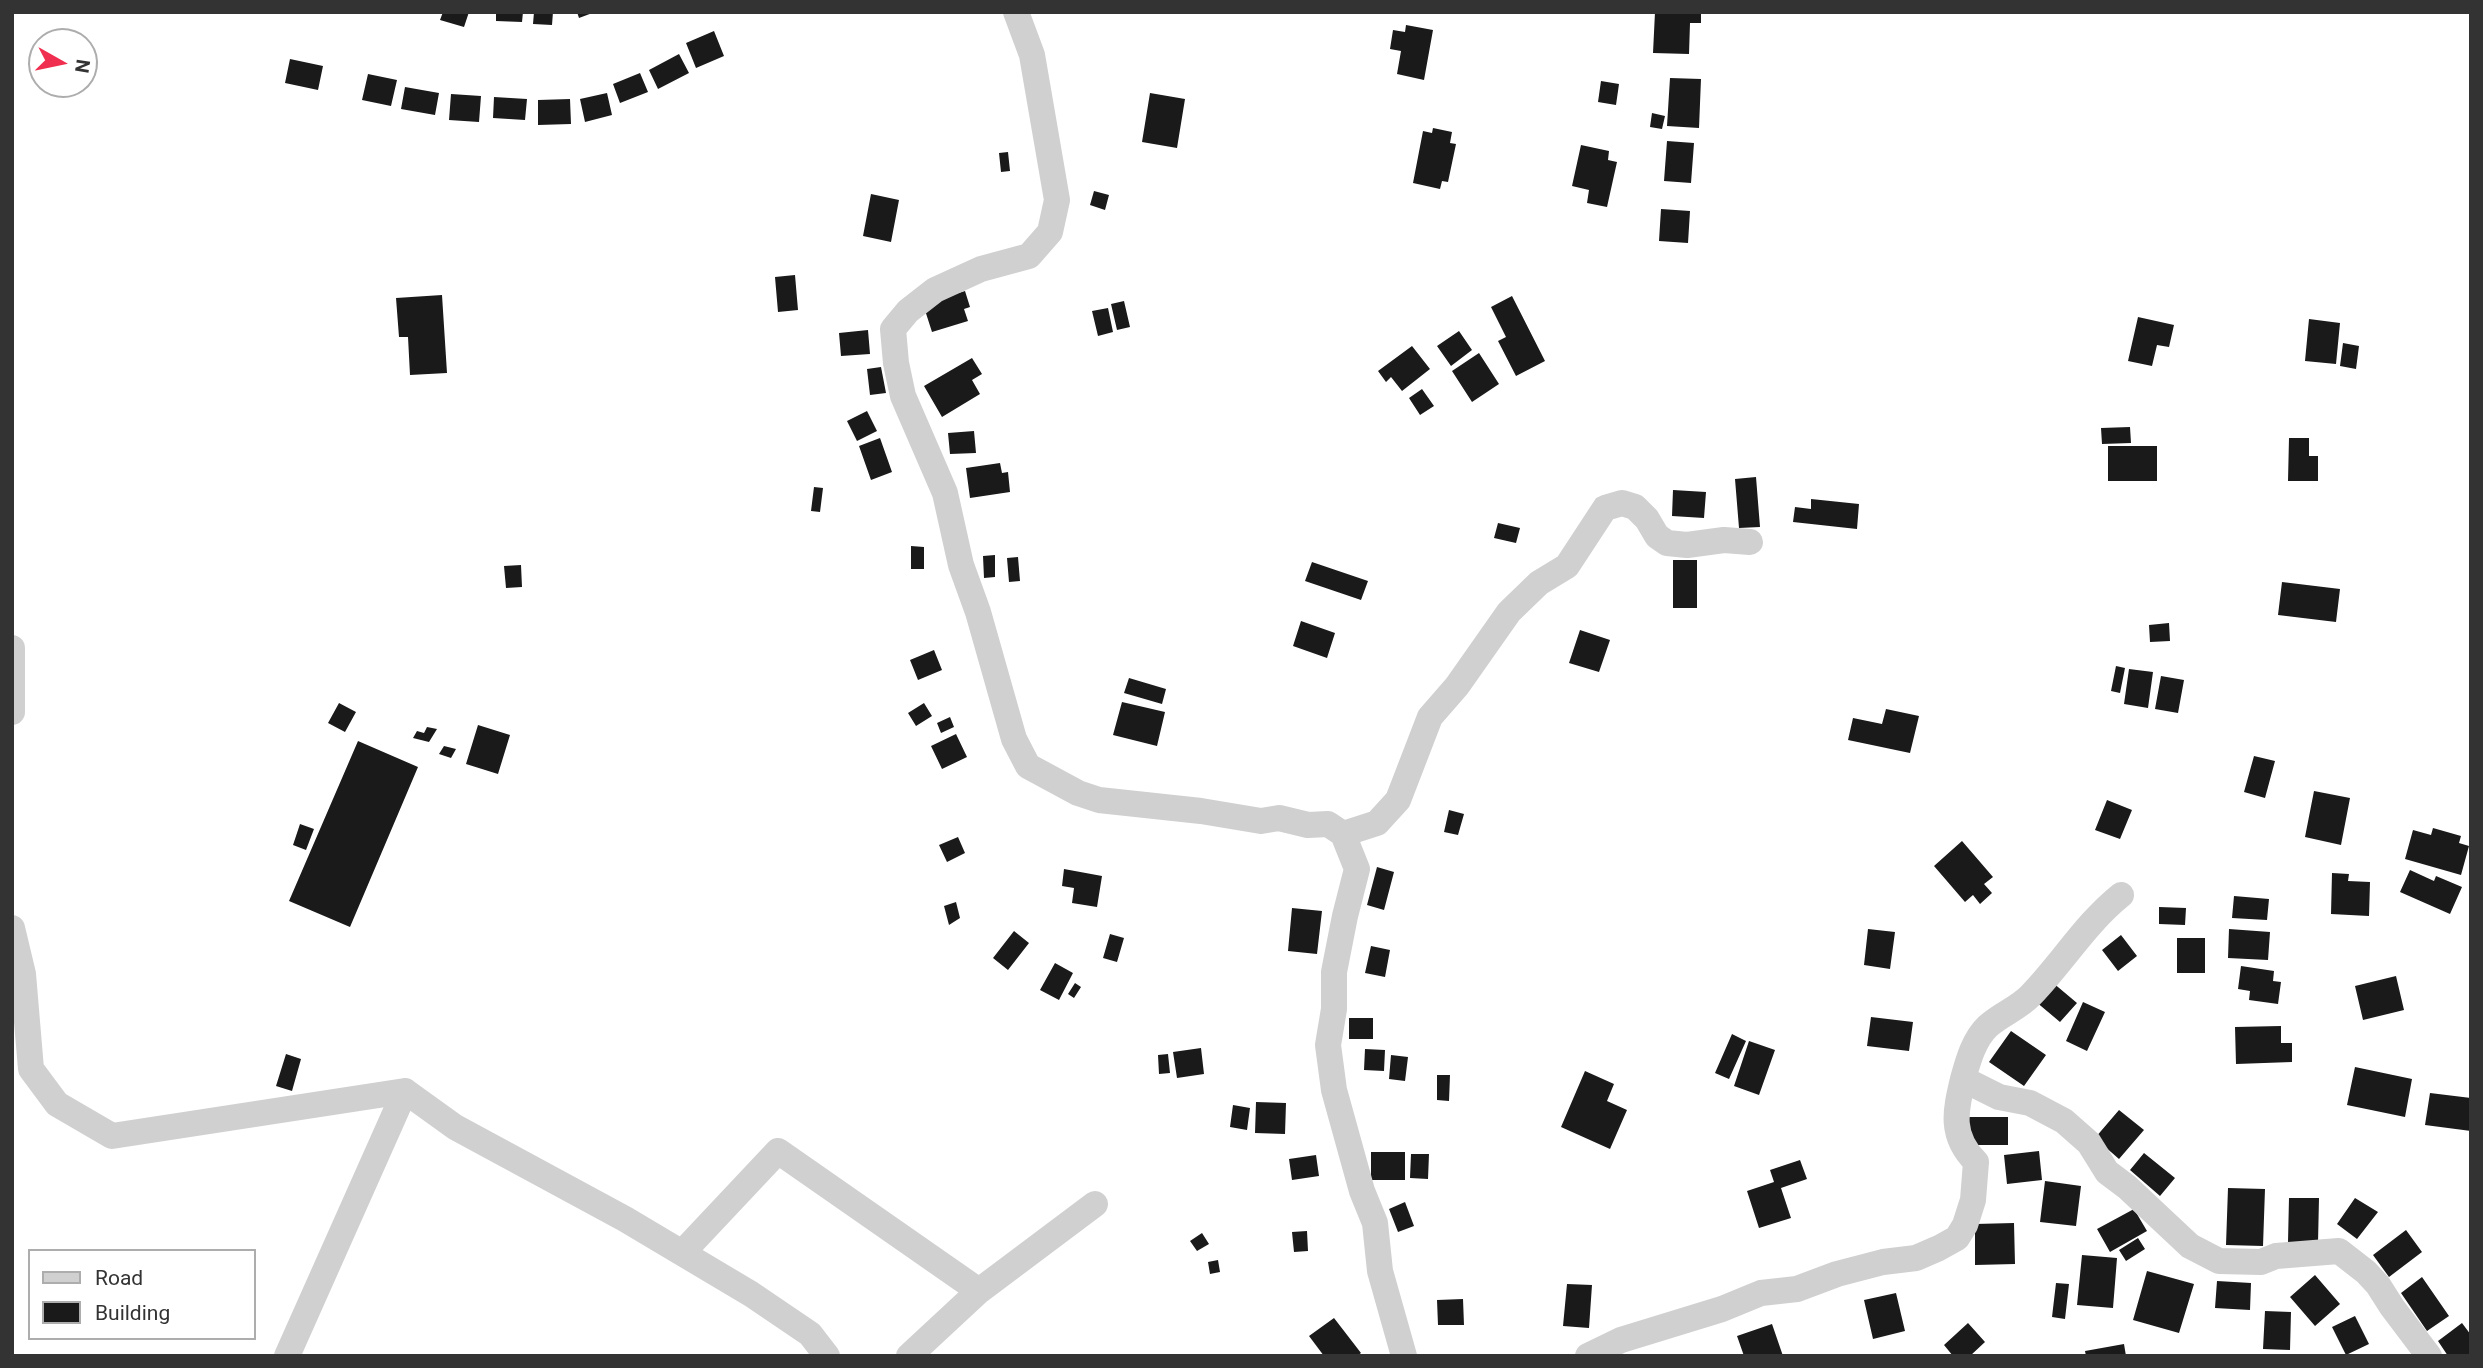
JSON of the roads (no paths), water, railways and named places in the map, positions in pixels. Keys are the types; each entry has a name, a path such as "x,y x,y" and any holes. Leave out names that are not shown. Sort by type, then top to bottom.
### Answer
{"street":[{"path":"1016,12 1032,55 1057,200 1050,232 1029,256 981,269 935,290 908,311 893,329 903,396 944,493 961,565 978,612 1014,739 1028,766 1078,793 1098,800 1201,811 1261,821 1279,818 1308,825 1328,824 1343,834 1357,869 1334,972 1334,1009 1328,1045 1334,1090 1362,1191 1375,1223 1380,1271 1404,1356"},
{"path":"1343,834 1377,823 1398,800 1430,716 1457,686 1509,612 1539,583 1566,566 1605,508 1622,503 1635,507 1647,519 1657,536 1667,542 1687,545 1724,540 1749,542"},
{"path":"12,649 12,712"},
{"path":"1588,1356 1621,1340 1722,1309 1761,1293 1797,1289 1837,1274 1883,1262 1916,1258 1957,1238 1965,1225 1973,1200 1976,1162 1964,1149 1958,1132 1956,1106 1972,1051 1987,1027 2030,996 2090,922 2121,895"},
{"path":"12,929 23,974 31,1069 57,1104 112,1136 405,1091 454,1127 625,1219 751,1294 810,1334 827,1356"},
{"path":"1963,1079 1999,1097 2030,1103 2064,1121 2089,1143 2107,1172 2127,1187 2190,1246 2219,1261 2261,1262 2276,1256 2339,1251 2378,1285 2429,1356"},
{"path":"287,1356 405,1091"},
{"path":"682,1253 778,1151 979,1291"},
{"path":"909,1356 979,1291 1095,1204"}]}
